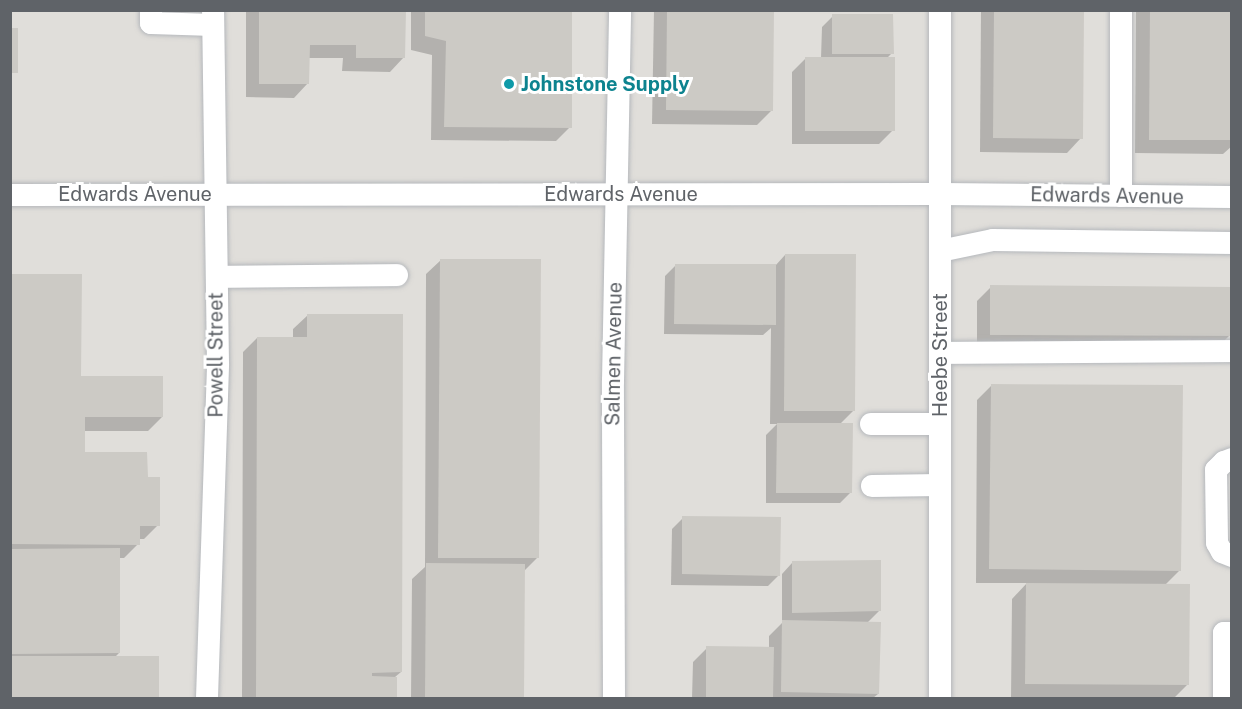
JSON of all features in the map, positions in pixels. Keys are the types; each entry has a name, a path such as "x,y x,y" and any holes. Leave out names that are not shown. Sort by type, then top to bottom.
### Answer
{"street":[{"path":"151,10 151,23 213,18"},
{"name":"Salmen Avenue","path":"614,699 613,381 620,10"},
{"name":"Heebe Street","path":"940,10 940,699"},
{"path":"1121,10 1121,196"},
{"name":"Powell Street","path":"207,699 218,364 213,18"},
{"name":"Edwards Avenue","path":"10,195 940,194 1232,197"},
{"path":"940,250 993,240 1232,243"},
{"path":"217,277 397,275"},
{"path":"940,352 1232,351"},
{"path":"871,424 940,424"},
{"path":"1232,459 1224,462 1216,470 1217,543 1222,552 1232,556"},
{"path":"872,486 940,485"},
{"path":"1224,699 1224,633 1232,633"}],"shaded area":[{"path":"11,11 1231,11 1231,698 11,698"}],"building":[{"path":"259,10 406,10 405,58 356,58 356,45 310,45 309,84 259,84"},
{"name":"Johnstone Supply","path":"425,10 572,10 572,128 444,127 446,41 425,36"},
{"path":"667,10 774,10 773,111 666,110"},
{"path":"994,10 1084,10 1083,139 993,138"},
{"path":"1150,10 1232,10 1232,140 1149,140"},
{"path":"832,14 893,14 894,54 832,54"},
{"path":"10,28 18,28 18,73 10,73"},
{"path":"805,57 895,57 895,131 805,131"},
{"path":"785,254 856,254 855,411 784,411"},
{"path":"440,259 541,259 539,558 438,558"},
{"path":"675,264 776,264 776,325 674,324"},
{"path":"10,274 82,274 81,376 163,376 163,417 85,417 85,452 147,452 148,477 160,477 160,526 140,526 140,545 10,544"},
{"path":"990,285 1231,287 1231,336 990,335"},
{"path":"307,314 403,314 402,672 372,673 372,676 397,677 397,698 256,698 257,337 307,337"},
{"path":"991,384 1183,385 1181,571 989,569"},
{"path":"777,423 853,423 852,493 776,493"},
{"path":"682,516 781,517 780,576 682,574"},
{"path":"120,548 120,653 12,654 11,549"},
{"path":"881,560 881,611 792,613 792,561"},
{"path":"426,563 525,564 524,698 425,698"},
{"path":"1026,583 1190,584 1189,685 1025,684"},
{"path":"782,620 881,622 879,694 781,692"},
{"path":"706,646 774,647 773,698 706,698"},
{"path":"10,656 159,656 159,698 10,698"}],"place":[{"name":"Johnstone Supply","path":"509,84"}]}
